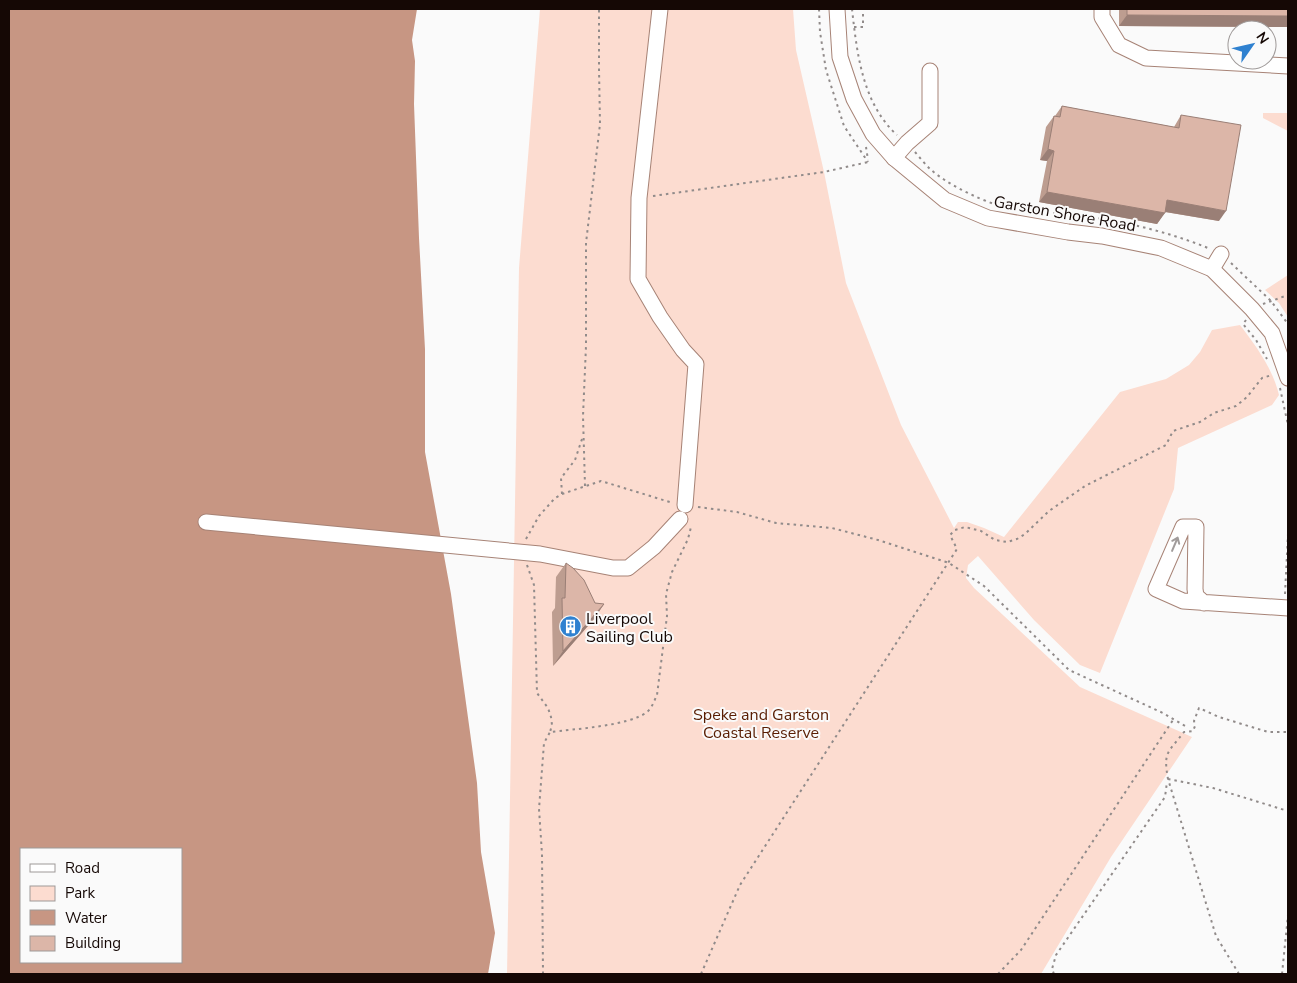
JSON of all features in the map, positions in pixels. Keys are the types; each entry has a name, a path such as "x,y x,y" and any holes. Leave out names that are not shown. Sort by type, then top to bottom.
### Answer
{"street":[{"path":"206,522 524,554 540,554 613,568 628,568 654,547 683,512 696,364 683,350 660,317 638,279 639,198 660,9"},
{"name":"Garston Shore Road","path":"837,9 840,57 854,99 873,134 894,158 945,200 988,218 1102,236 1161,248 1212,268 1252,309 1272,333 1280,373"},
{"path":"1102,9 1102,17 1120,45 1146,58 1288,66"},
{"path":"894,158 930,123 930,71"},
{"path":"1212,268 1221,254"},
{"path":"1202,602 1196,596 1195,589 1196,527 1183,527 1156,589 1183,600 1202,602 1287,603"}],"path":[{"path":"584,486 586,242 600,124 599,9"},
{"path":"639,198 824,172 868,162 844,126 832,89 826,70 820,32 819,9"},
{"path":"852,9 858,60 868,91 886,125 931,170 964,191 997,205 1091,217 1139,226 1188,240 1221,254 1271,301 1288,324"},
{"path":"854,27 863,27 863,9"},
{"path":"1243,324 1280,373 1288,425"},
{"path":"701,974 740,885 957,549 950,535 955,530 972,528 988,535 994,540 1007,542 1017,540 1049,511 1085,486 1166,445 1173,432 1200,422 1214,413 1236,406 1247,397 1262,378 1280,373"},
{"path":"562,494 561,478 575,460 584,434"},
{"path":"543,974 542,864 539,809 544,743 552,725 548,708 538,693 534,585 520,546 546,506 562,494 584,486 601,482 669,502 683,512 691,523 691,531 672,572 666,594 666,625 657,695 652,706 648,712 625,722 550,732"},
{"path":"683,512 737,512 776,523 832,528 878,540 949,563 984,586 1069,670 1163,713 1185,726"},
{"path":"1287,603 1288,534"},
{"path":"1239,974 1216,936 1168,779 1165,761 1167,754 1184,732 1193,731 1194,721 1199,708 1219,717 1268,732 1288,732"},
{"path":"998,974 1021,950 1174,720"},
{"path":"1168,779 1214,788 1288,811"},
{"path":"1054,974 1052,969 1056,955 1165,797 1168,779"},
{"path":"1282,974 1288,915"}],"green space":[{"name":"Speke and Garston Coastal Reserve","path":"540,9 793,9 796,50 824,172 846,283 901,425 954,528 958,522 967,522 1004,537 1120,392 1166,379 1189,365 1200,352 1212,330 1240,325 1258,350 1273,376 1279,395 1272,405 1178,448 1174,489 1100,673 1080,665 1034,620 978,556 968,565 966,578 974,588 1080,687 1192,737 1111,857 1041,974 507,974 519,268"},
{"path":"1263,113 1288,113 1288,131 1263,118"},
{"path":"1288,275 1288,317 1279,303 1265,290"}],"water":[{"path":"9,9 417,9 412,40 415,61 414,104 425,349 425,452 451,594 477,783 481,852 495,933 488,974 9,974"}],"building":[{"path":"1127,9 1288,9 1288,16 1127,15"},
{"path":"1062,106 1179,128 1181,115 1241,125 1226,211 1167,200 1165,213 1047,192 1054,151 1048,149 1054,116 1060,117"},
{"path":"566,563 584,580 595,603 604,604 563,651 562,598 565,598"}],"place":[{"name":"Liverpool Sailing Club","path":"570,627"}]}
